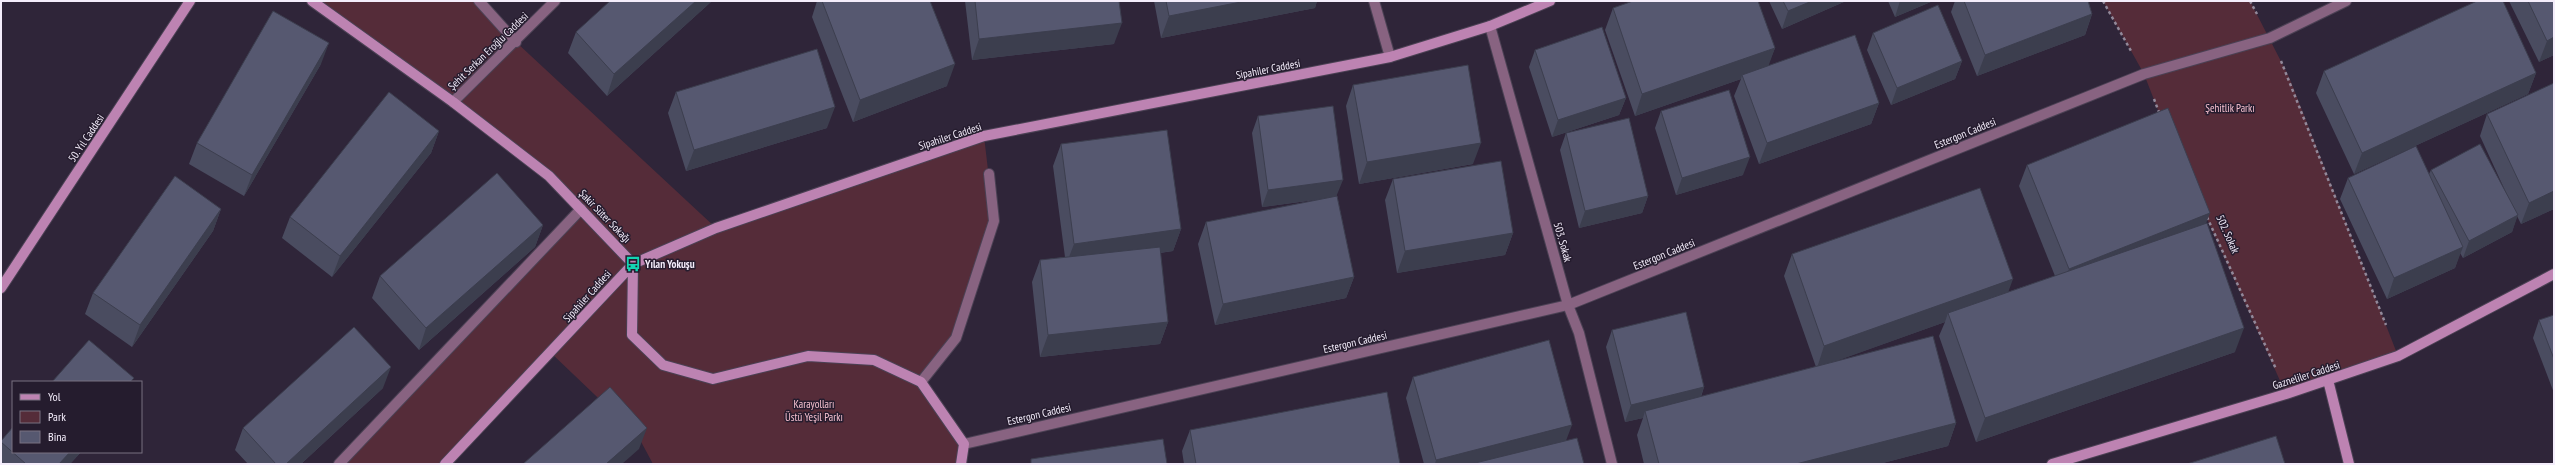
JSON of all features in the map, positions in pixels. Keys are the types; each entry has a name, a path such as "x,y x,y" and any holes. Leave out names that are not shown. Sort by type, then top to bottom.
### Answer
{"main road":[{"name":"50. Yıl Caddesi","path":"1,288 190,1"},
{"name":"Şakir Süter Sokağı","path":"312,1 453,102 549,176 633,264"},
{"name":"Sipahiler Caddesi","path":"445,464 633,264 716,228 984,136 1390,57 1490,26 1550,1"},
{"path":"633,264 632,335 663,365 713,379 808,356 874,360 921,382 964,444 961,464"},
{"name":"Gazneliler Caddesi","path":"2052,464 2328,380 2398,356 2554,274"},
{"path":"2328,380 2349,464"}],"street":[{"path":"479,1 516,42"},
{"name":"Şehit Serkan Eroğlu Caddesi","path":"453,102 516,42 555,1"},
{"path":"1374,1 1390,57"},
{"name":"Estergon Caddesi","path":"964,444 1568,305 2144,74 2270,38 2346,1"},
{"name":"503. Sokak","path":"1490,26 1568,305 1579,333 1612,464"},
{"path":"921,382 956,338 994,222 989,174"},
{"path":"339,464 582,209"}],"path":[{"path":"2103,1 2144,74 2161,117"},
{"path":"2250,1 2289,77 2386,324"},
{"name":"502. Sokak","path":"2204,211 2276,370"}],"green space":[{"name":"Karayolları Üstü Yeşil Parkı","path":"312,1 479,1 516,42 716,228 984,136 994,221 956,338 921,382 964,444 961,464 653,464 638,436 551,353 445,464 339,464 581,209 549,176"},
{"name":"Şehitlik Parkı","path":"2103,1 2250,1 2289,77 2398,356 2286,394 2158,110 2144,74"}],"building":[{"path":"610,1 696,1 614,74 576,32"},
{"path":"822,1 930,1 955,64 860,100"},
{"path":"975,1 1119,1 1122,23 979,39"},
{"path":"1166,1 1246,1 1169,16"},
{"path":"1633,1 1758,1 1775,48 1642,94 1613,8"},
{"path":"1783,1 1812,1 1788,11"},
{"path":"1964,1 2088,1 2092,14 1985,55"},
{"path":"2477,1 2503,1 2536,73 2362,153 2324,71"},
{"path":"2528,1 2554,1 2554,37 2547,41"},
{"path":"1938,5 1962,61 1897,88 1873,33"},
{"path":"273,11 329,43 252,175 197,143"},
{"path":"1602,27 1626,98 1558,120 1535,50"},
{"path":"1855,35 1879,103 1767,143 1742,75"},
{"path":"817,49 835,107 694,150 676,92"},
{"path":"1468,65 1481,143 1367,162 1353,85"},
{"path":"2554,83 2554,191 2529,203 2487,114"},
{"path":"1729,90 1750,157 1682,178 1661,111"},
{"path":"389,92 439,131 340,256 290,217"},
{"path":"1333,106 1343,180 1268,190 1258,116"},
{"path":"2168,108 2210,213 2069,269 2027,165"},
{"path":"1629,118 1648,196 1585,211 1566,133"},
{"path":"1167,130 1181,229 1074,244 1061,144"},
{"path":"2480,144 2518,215 2469,241 2431,170"},
{"path":"2416,146 2463,247 2394,278 2348,178"},
{"path":"1501,161 1513,233 1405,251 1393,179"},
{"path":"497,173 543,225 426,328 380,276"},
{"path":"175,176 221,209 140,325 93,293"},
{"path":"1980,188 2013,279 1824,346 1792,254"},
{"path":"1337,196 1354,277 1223,304 1206,222"},
{"path":"2207,223 2244,328 1985,418 1948,313"},
{"path":"1160,247 1168,322 1048,335 1040,260"},
{"path":"1686,312 1704,387 1631,405 1612,330"},
{"path":"2554,315 2554,359 2539,320"},
{"path":"354,327 391,367 286,464 276,464 243,428"},
{"path":"1933,336 1956,423 1796,464 1659,464 1645,411"},
{"path":"89,340 134,378 131,381 53,381"},
{"path":"1549,340 1572,425 1436,460 1413,377"},
{"path":"610,387 647,428 606,464 523,464"},
{"path":"1387,392 1400,464 1196,464 1190,430"},
{"path":"12,428 12,452 1,441"},
{"path":"2276,436 2285,464 2187,464"},
{"path":"1577,438 1584,464 1471,464"},
{"path":"1163,439 1167,464 1031,464 1031,459"},
{"path":"14,453 69,453 59,464 26,464"}],"place":[{"name":"Yılan Yokuşu","path":"633,264"}]}
